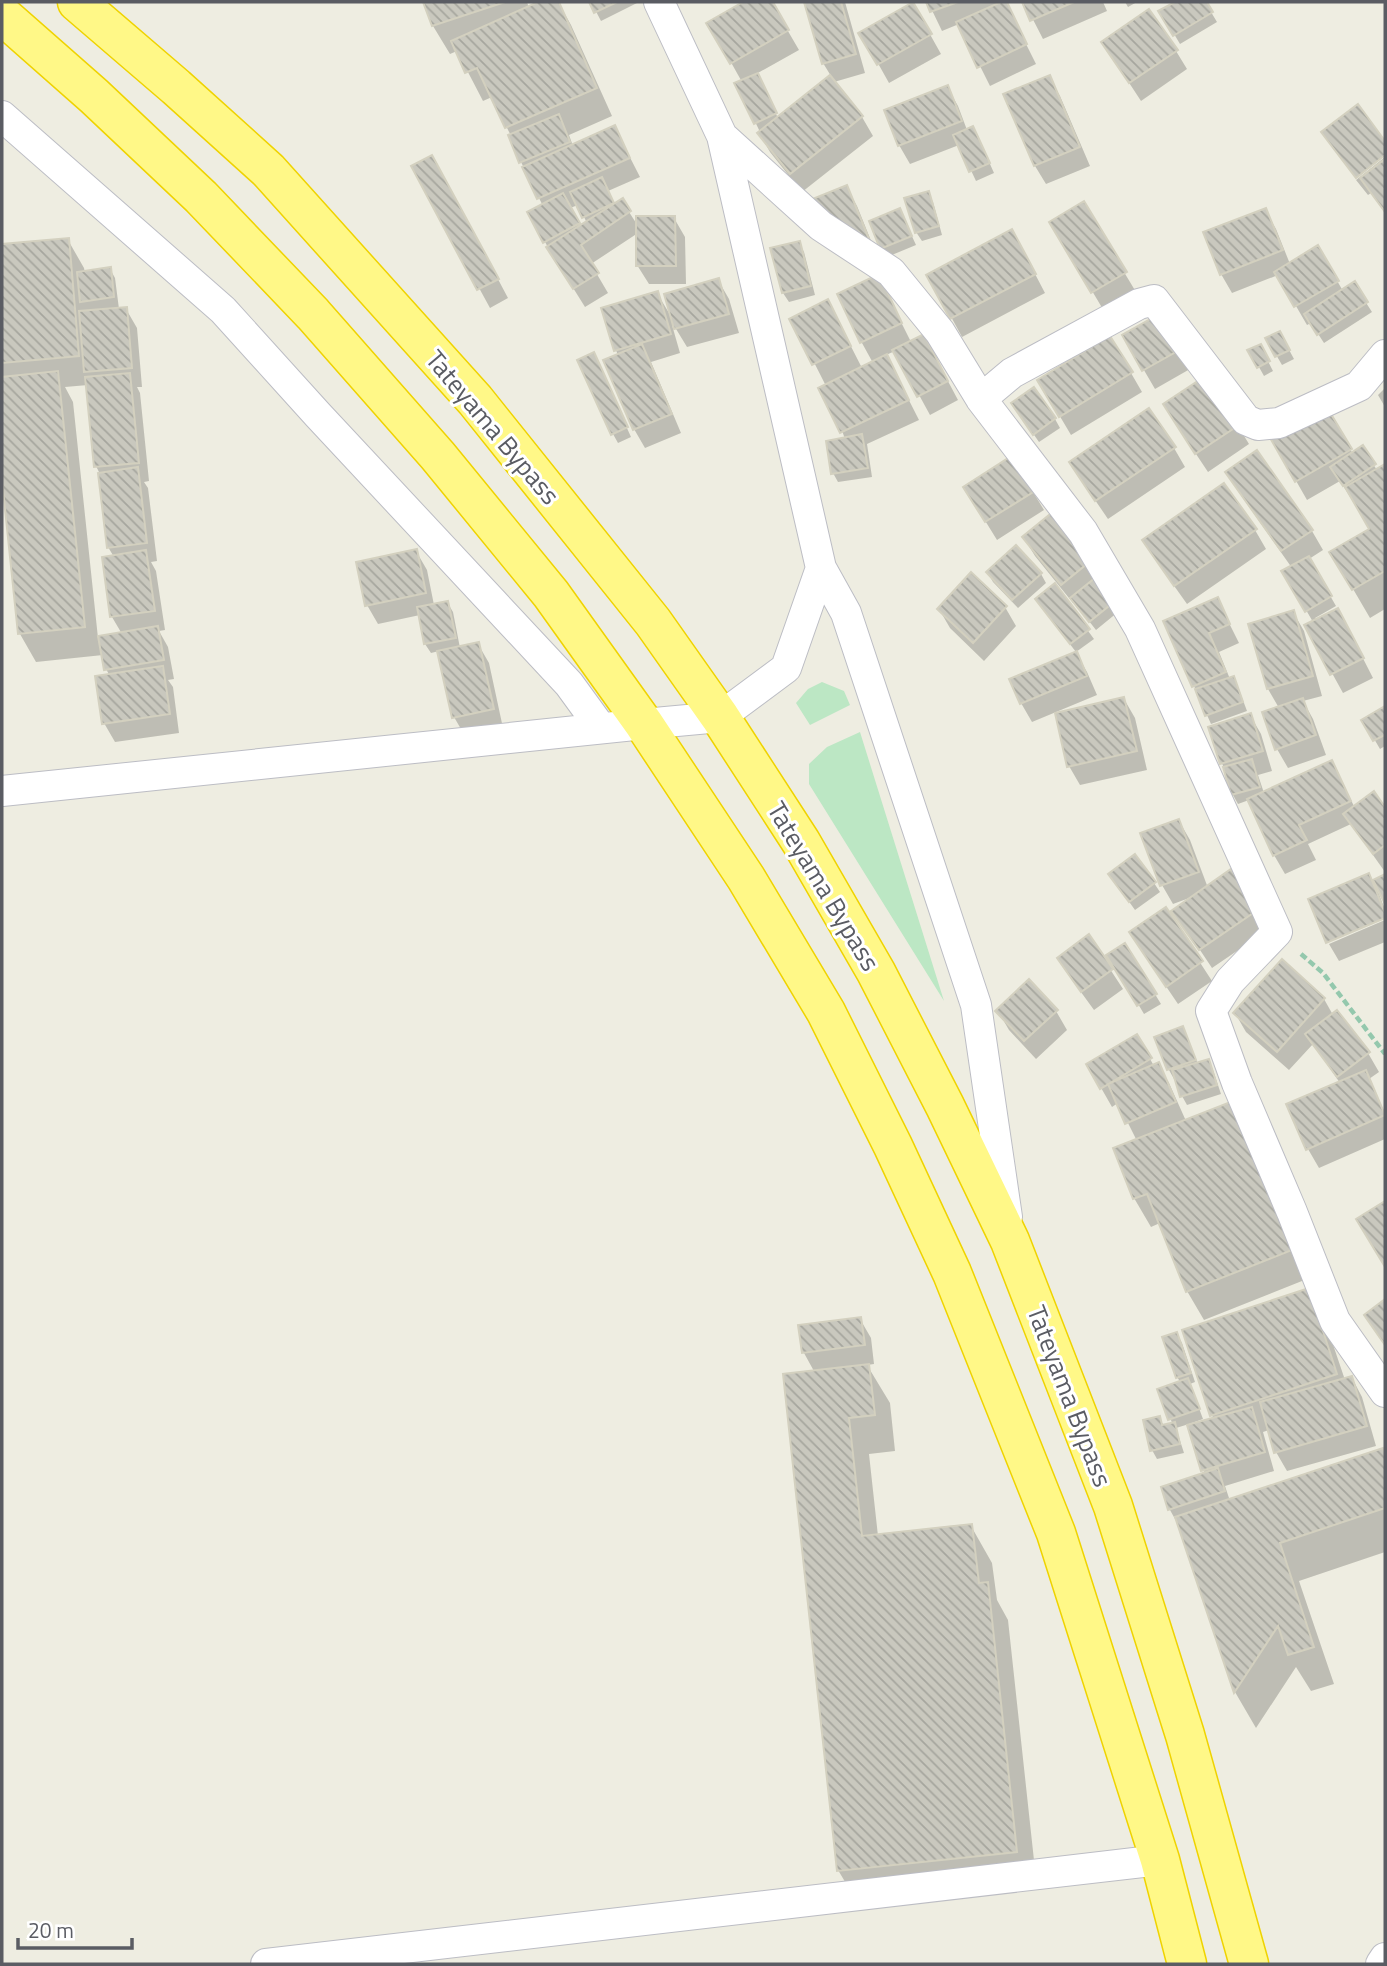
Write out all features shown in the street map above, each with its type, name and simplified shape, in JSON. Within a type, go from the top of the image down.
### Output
[{"type":"highway","name":"Tateyama Bypass","points":[[77,2],[176,86],[268,170],[475,400],[653,622],[801,842],[876,972],[945,1105],[1010,1241],[1113,1506],[1185,1735],[1249,1964]]},
{"type":"highway","points":[[2,15],[94,96],[191,188],[313,314],[438,456],[542,583],[644,723],[746,878],[826,1012],[952,1273],[1056,1533],[1160,1860],[1187,1964]]},
{"type":"street","points":[[659,2],[722,136],[821,568],[846,613],[976,1005],[1010,1241]]},
{"type":"street","points":[[2,116],[223,310],[569,684],[601,728]]},
{"type":"street","points":[[722,136],[821,226],[891,272],[940,332],[981,399],[1083,532],[1140,629],[1277,932],[1230,981],[1211,1011],[1237,1083],[1335,1321],[1385,1392]]},
{"type":"street","points":[[981,399],[1012,373],[1139,304],[1154,300],[1246,420],[1258,425],[1279,423],[1359,386],[1385,355]]},
{"type":"street","points":[[2,792],[719,717],[786,668],[821,568]]},
{"type":"street","points":[[266,1964],[1160,1860]]},
{"type":"street","points":[[1381,1964],[1385,1958]]},
{"type":"path","points":[[1277,932],[1323,973],[1385,1055]]},
{"type":"green space","points":[[822,682],[844,691],[850,705],[810,725],[796,703],[808,689]]},
{"type":"green space","points":[[860,732],[944,1001],[809,784],[809,764],[827,747]]},
{"type":"building","points":[[423,2],[505,2],[432,26]]},
{"type":"building","points":[[538,2],[559,2],[597,88],[505,128],[477,68],[465,73],[451,41]]},
{"type":"building","points":[[589,2],[617,2],[594,13]]},
{"type":"building","points":[[743,2],[773,2],[789,30],[730,64],[706,23]]},
{"type":"building","points":[[804,2],[841,2],[856,54],[822,64]]},
{"type":"building","points":[[913,2],[932,34],[877,65],[858,33]]},
{"type":"building","points":[[926,2],[958,2],[930,12]]},
{"type":"building","points":[[1001,2],[1007,2],[1027,44],[977,68],[956,22]]},
{"type":"building","points":[[1022,2],[1074,2],[1030,21]]},
{"type":"building","points":[[1175,2],[1207,2],[1213,12],[1173,36],[1158,11]]},
{"type":"building","points":[[1149,9],[1178,50],[1129,83],[1101,42]]},
{"type":"building","points":[[758,73],[777,113],[754,124],[734,83]]},
{"type":"building","points":[[830,75],[863,116],[790,174],[757,133]]},
{"type":"building","points":[[1050,75],[1080,147],[1034,166],[1003,94]]},
{"type":"building","points":[[948,85],[962,121],[898,146],[884,110]]},
{"type":"building","points":[[1358,104],[1385,141],[1385,155],[1356,178],[1321,132]]},
{"type":"building","points":[[559,114],[570,142],[519,163],[508,135]]},
{"type":"building","points":[[615,125],[630,158],[537,199],[522,167]]},
{"type":"building","points":[[973,126],[990,163],[969,172],[953,135]]},
{"type":"building","points":[[432,155],[499,279],[477,290],[411,166]]},
{"type":"building","points":[[1385,159],[1385,212],[1360,178]]},
{"type":"building","points":[[602,177],[614,203],[582,218],[570,192]]},
{"type":"building","points":[[847,185],[869,239],[858,243],[805,202]]},
{"type":"building","points":[[929,191],[939,226],[915,233],[904,198]]},
{"type":"building","points":[[563,193],[580,223],[543,243],[527,212]]},
{"type":"building","points":[[623,198],[631,211],[581,245],[599,273],[573,289],[546,247]]},
{"type":"building","points":[[1084,201],[1127,272],[1091,293],[1049,222]]},
{"type":"building","points":[[900,208],[912,236],[880,249],[869,221]]},
{"type":"building","points":[[1266,208],[1283,250],[1220,275],[1203,232]]},
{"type":"building","points":[[636,216],[675,216],[676,266],[636,266]]},
{"type":"building","points":[[1012,229],[1036,274],[950,319],[926,275]]},
{"type":"building","points":[[69,238],[79,356],[2,363],[2,244]]},
{"type":"building","points":[[800,241],[811,286],[782,293],[770,248]]},
{"type":"building","points":[[1318,245],[1339,281],[1294,307],[1274,272]]},
{"type":"building","points":[[111,267],[114,297],[80,302],[77,272]]},
{"type":"building","points":[[879,274],[902,323],[860,343],[837,294]]},
{"type":"building","points":[[719,278],[729,314],[674,329],[664,294]]},
{"type":"building","points":[[1355,281],[1368,302],[1317,335],[1304,314]]},
{"type":"building","points":[[658,291],[671,334],[614,351],[601,308]]},
{"type":"building","points":[[828,299],[851,346],[812,365],[789,319]]},
{"type":"building","points":[[127,307],[132,368],[84,372],[79,311]]},
{"type":"building","points":[[1161,313],[1181,349],[1142,371],[1122,335]]},
{"type":"building","points":[[1280,331],[1290,350],[1275,357],[1265,338]]},
{"type":"building","points":[[924,334],[948,381],[917,397],[892,350]]},
{"type":"building","points":[[1110,336],[1133,372],[1059,417],[1037,380]]},
{"type":"building","points":[[642,344],[672,414],[633,430],[603,360]]},
{"type":"building","points":[[1261,344],[1270,361],[1257,368],[1247,350]]},
{"type":"building","points":[[594,352],[628,427],[611,435],[577,360]]},
{"type":"building","points":[[887,354],[909,400],[840,433],[818,388]]},
{"type":"building","points":[[58,371],[85,627],[18,634],[2,480],[2,377]]},
{"type":"building","points":[[130,373],[139,463],[94,467],[85,377]]},
{"type":"building","points":[[1207,375],[1239,425],[1195,454],[1163,404]]},
{"type":"building","points":[[1034,387],[1056,418],[1033,435],[1011,403]]},
{"type":"building","points":[[1325,404],[1352,449],[1295,482],[1269,436]]},
{"type":"building","points":[[1149,408],[1176,447],[1095,501],[1069,462]]},
{"type":"building","points":[[862,434],[868,468],[831,474],[826,441]]},
{"type":"building","points":[[1363,445],[1376,464],[1343,486],[1330,467]]},
{"type":"building","points":[[1257,450],[1313,530],[1281,551],[1225,472]]},
{"type":"building","points":[[1013,455],[1035,491],[985,522],[963,487]]},
{"type":"building","points":[[1385,464],[1385,571],[1352,590],[1329,552],[1369,529],[1345,487]]},
{"type":"building","points":[[138,467],[147,543],[107,548],[98,473]]},
{"type":"building","points":[[1224,483],[1257,529],[1174,586],[1142,540]]},
{"type":"building","points":[[1054,511],[1093,559],[1061,585],[1022,537]]},
{"type":"building","points":[[1016,545],[1042,573],[1012,600],[986,572]]},
{"type":"building","points":[[417,549],[426,593],[365,606],[356,562]]},
{"type":"building","points":[[146,550],[155,611],[110,617],[102,557]]},
{"type":"building","points":[[1309,556],[1332,596],[1305,612],[1281,571]]},
{"type":"building","points":[[971,572],[1007,606],[973,643],[937,609]]},
{"type":"building","points":[[1095,578],[1114,602],[1089,622],[1070,598]]},
{"type":"building","points":[[1055,583],[1090,629],[1070,644],[1035,599]]},
{"type":"building","points":[[1218,597],[1230,624],[1209,633],[1226,672],[1192,687],[1163,621]]},
{"type":"building","points":[[448,601],[456,638],[424,644],[417,607]]},
{"type":"building","points":[[1338,608],[1364,658],[1330,675],[1304,625]]},
{"type":"building","points":[[1294,610],[1313,676],[1267,689],[1248,624]]},
{"type":"building","points":[[158,626],[164,660],[104,670],[98,636]]},
{"type":"building","points":[[479,642],[494,709],[452,718],[437,651]]},
{"type":"building","points":[[1077,651],[1087,676],[1020,704],[1009,679]]},
{"type":"building","points":[[163,666],[170,714],[102,724],[95,676]]},
{"type":"building","points":[[1234,676],[1243,702],[1205,716],[1195,689]]},
{"type":"building","points":[[1124,697],[1137,751],[1067,767],[1055,713]]},
{"type":"building","points":[[1303,698],[1316,735],[1275,750],[1262,712]]},
{"type":"building","points":[[1385,706],[1385,735],[1373,741],[1361,720]]},
{"type":"building","points":[[1251,713],[1263,751],[1220,764],[1208,727]]},
{"type":"building","points":[[1252,759],[1260,787],[1231,795],[1223,767]]},
{"type":"building","points":[[1332,760],[1351,801],[1299,825],[1307,840],[1273,856],[1247,799]]},
{"type":"building","points":[[1374,791],[1385,807],[1385,845],[1373,854],[1343,814]]},
{"type":"building","points":[[1179,819],[1199,872],[1160,886],[1140,833]]},
{"type":"building","points":[[1135,854],[1156,882],[1129,902],[1108,874]]},
{"type":"building","points":[[1231,869],[1259,909],[1199,950],[1171,911]]},
{"type":"building","points":[[1369,873],[1385,918],[1326,943],[1308,899]]},
{"type":"building","points":[[1385,874],[1385,904],[1373,880]]},
{"type":"building","points":[[1166,907],[1203,961],[1166,987],[1129,932]]},
{"type":"building","points":[[1089,934],[1113,969],[1081,992],[1057,958]]},
{"type":"building","points":[[1125,943],[1157,994],[1137,1006],[1106,955]]},
{"type":"building","points":[[1282,959],[1325,998],[1277,1052],[1233,1013]]},
{"type":"building","points":[[1029,979],[1058,1010],[1024,1041],[995,1011]]},
{"type":"building","points":[[1337,1010],[1370,1052],[1337,1077],[1305,1034]]},
{"type":"building","points":[[1183,1026],[1196,1060],[1167,1070],[1154,1037]]},
{"type":"building","points":[[1137,1034],[1152,1058],[1100,1089],[1086,1064]]},
{"type":"building","points":[[1209,1059],[1217,1085],[1180,1097],[1172,1070]]},
{"type":"building","points":[[1159,1062],[1176,1102],[1125,1124],[1108,1084]]},
{"type":"building","points":[[1366,1070],[1385,1115],[1306,1150],[1286,1104]]},
{"type":"building","points":[[1233,1101],[1292,1250],[1186,1292],[1147,1194],[1133,1199],[1113,1148]]},
{"type":"building","points":[[1385,1201],[1385,1267],[1356,1219]]},
{"type":"building","points":[[1309,1288],[1337,1374],[1210,1416],[1182,1330]]},
{"type":"building","points":[[1385,1299],[1385,1345],[1364,1315]]},
{"type":"building","points":[[861,1317],[865,1345],[802,1353],[798,1325]]},
{"type":"building","points":[[1177,1332],[1191,1373],[1176,1378],[1162,1337]]},
{"type":"building","points":[[869,1364],[875,1415],[849,1418],[862,1536],[972,1524],[979,1583],[988,1582],[1017,1852],[837,1871],[783,1374]]},
{"type":"building","points":[[1352,1376],[1367,1426],[1274,1453],[1260,1402]]},
{"type":"building","points":[[1188,1378],[1200,1409],[1168,1420],[1157,1389]]},
{"type":"building","points":[[1252,1407],[1265,1452],[1201,1471],[1187,1425]]},
{"type":"building","points":[[1160,1416],[1162,1425],[1175,1422],[1180,1444],[1150,1451],[1143,1420]]},
{"type":"building","points":[[1383,1448],[1385,1508],[1280,1543],[1314,1647],[1288,1655],[1278,1626],[1234,1693],[1175,1517]]},
{"type":"building","points":[[1218,1468],[1225,1491],[1168,1510],[1161,1487]]}]
